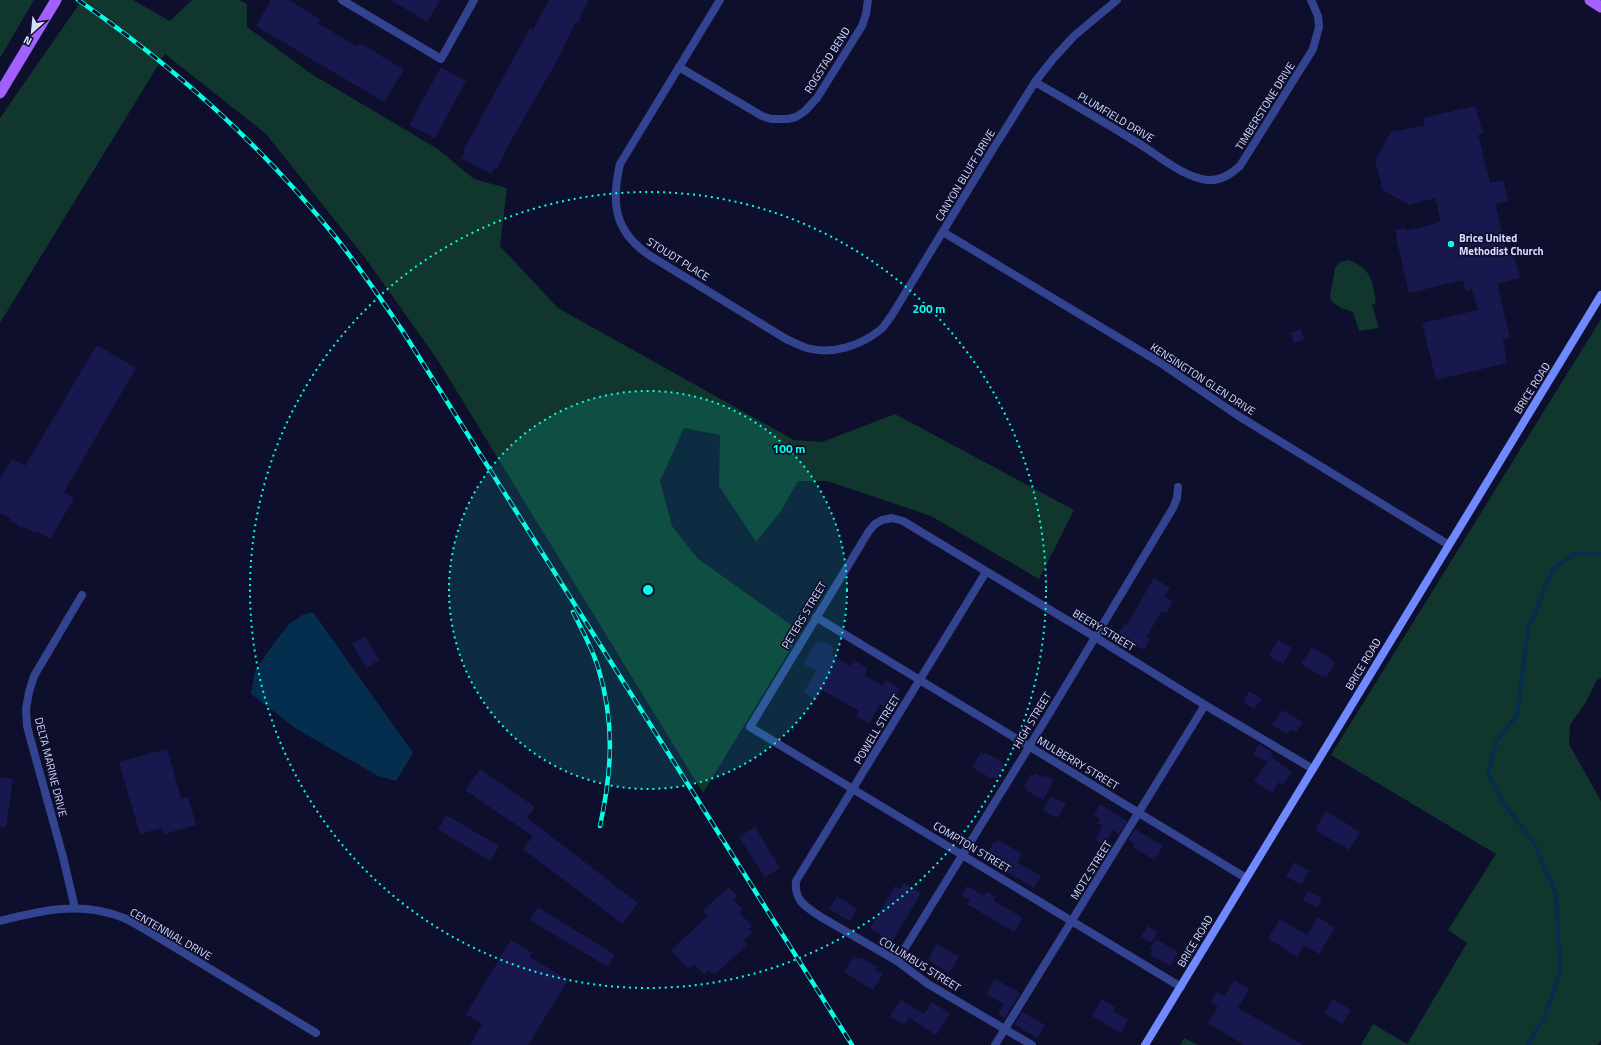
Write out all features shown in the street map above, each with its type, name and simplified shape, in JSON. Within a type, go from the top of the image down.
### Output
[{"type":"main road","points":[[0,93],[56,0]]},
{"type":"main road","points":[[1590,0],[1601,6]]},
{"type":"main road","name":"BRICE ROAD","points":[[1145,1045],[1601,295]]},
{"type":"street","points":[[342,0],[441,59],[474,0]]},
{"type":"street","name":"STOUDT PLACE","points":[[720,0],[620,164],[615,190],[617,214],[629,237],[639,248],[786,339],[807,348],[829,350]]},
{"type":"street","name":"ROGSTAD BEND","points":[[679,68],[762,116],[770,119],[788,119],[805,111],[817,98],[862,26],[868,0]]},
{"type":"street","name":"CANYON BLUFF DRIVE","points":[[829,350],[848,347],[865,340],[881,329],[892,315],[1035,82],[1074,36],[1117,0]]},
{"type":"street","name":"TIMBERSTONE DRIVE","points":[[1185,172],[1208,180],[1220,179],[1231,174],[1240,166],[1313,49],[1319,27],[1318,16],[1311,0]]},
{"type":"street","name":"PLUMFIELD DRIVE","points":[[1035,82],[1139,143],[1185,172]]},
{"type":"street","name":"KENSINGTON GLEN DRIVE","points":[[943,232],[1159,362],[1237,415],[1449,545]]},
{"type":"street","name":"HIGH STREET","points":[[897,961],[964,855],[1172,508],[1177,498],[1178,487]]},
{"type":"street","name":"BEERY STREET","points":[[882,520],[892,518],[902,521],[1312,769]]},
{"type":"street","name":"PETERS STREET","points":[[750,727],[869,531],[875,524],[882,520]]},
{"type":"street","name":"POWELL STREET","points":[[798,898],[796,881],[986,572]]},
{"type":"street","name":"DELTA MARINE DRIVE","points":[[75,908],[63,857],[31,741],[26,709],[34,676],[82,595]]},
{"type":"street","name":"MULBERRY STREET","points":[[816,617],[1246,878]]},
{"type":"street","name":"MOTZ STREET","points":[[995,1045],[1205,705]]},
{"type":"street","name":"COMPTON STREET","points":[[750,727],[854,788],[1181,987]]},
{"type":"street","name":"COLUMBUS STREET","points":[[798,898],[820,917],[897,961],[928,984],[1032,1045]]},
{"type":"street","name":"CENTENNIAL DRIVE","points":[[0,921],[59,908],[75,908],[102,912],[124,918],[316,1033]]},
{"type":"green space","points":[[0,0],[34,0],[0,58]]},
{"type":"green space","points":[[82,0],[133,0],[170,21],[192,0],[239,0],[247,4],[247,27],[313,75],[438,149],[474,179],[507,188],[500,246],[558,308],[794,440],[822,442],[895,414],[1074,510],[1039,579],[931,516],[827,481],[798,481],[781,511],[756,542],[719,486],[720,435],[684,428],[660,481],[672,526],[697,558],[801,632],[703,793],[437,359],[366,259],[266,134],[165,54],[0,323],[0,118]]},
{"type":"green space","points":[[1348,260],[1362,267],[1370,276],[1374,288],[1376,303],[1372,305],[1379,328],[1359,331],[1353,312],[1341,308],[1332,302],[1330,297],[1335,268],[1340,262]]},
{"type":"green space","points":[[1601,319],[1601,678],[1597,680],[1586,702],[1570,725],[1569,744],[1601,801],[1601,1040],[1598,1045],[1361,1045],[1373,1024],[1407,1044],[1467,943],[1448,930],[1496,854],[1331,755]]},
{"type":"green space","points":[[1184,1038],[1198,1045],[1180,1045]]},
{"type":"water","points":[[313,612],[413,753],[396,781],[378,776],[295,728],[251,694],[255,671],[266,654],[289,624],[302,615]]},
{"type":"building","points":[[271,0],[288,0],[320,19],[318,23],[331,31],[358,47],[360,43],[404,70],[384,102],[256,26]]},
{"type":"building","points":[[391,0],[440,0],[427,22]]},
{"type":"building","points":[[549,0],[589,0],[578,23],[576,21],[559,57],[508,146],[497,169],[494,168],[491,174],[461,158],[465,152],[463,151],[530,28],[533,30]]},
{"type":"building","points":[[441,67],[466,81],[435,138],[409,125]]},
{"type":"building","name":"Brice United Methodist Church","points":[[1475,106],[1483,133],[1478,135],[1490,183],[1503,180],[1508,201],[1495,204],[1507,252],[1513,251],[1520,278],[1497,284],[1510,338],[1503,340],[1507,363],[1436,380],[1422,323],[1478,310],[1472,289],[1466,291],[1463,280],[1409,293],[1395,230],[1406,228],[1406,231],[1441,222],[1435,198],[1409,205],[1383,190],[1375,160],[1391,132],[1425,125],[1423,118]]},
{"type":"building","points":[[1301,329],[1304,339],[1294,343],[1290,333]]},
{"type":"building","points":[[97,345],[136,368],[64,492],[74,498],[50,539],[37,531],[36,534],[23,526],[22,528],[10,521],[11,519],[0,513],[0,478],[12,459],[25,466]]},
{"type":"building","points":[[1154,578],[1170,588],[1165,596],[1173,602],[1166,613],[1162,611],[1146,637],[1150,639],[1144,650],[1118,635],[1124,624],[1126,626]]},
{"type":"building","points":[[365,636],[379,660],[367,668],[352,644]]},
{"type":"building","points":[[820,640],[834,648],[831,655],[850,666],[854,660],[867,668],[865,675],[882,686],[886,680],[900,689],[893,701],[890,700],[885,707],[880,704],[869,723],[856,716],[859,711],[822,690],[817,700],[804,692],[816,671],[804,664],[816,642],[819,643]]},
{"type":"building","points":[[1278,640],[1292,648],[1283,664],[1269,656]]},
{"type":"building","points":[[1312,647],[1332,659],[1331,660],[1335,663],[1326,678],[1301,664]]},
{"type":"building","points":[[1249,691],[1262,699],[1254,709],[1243,702]]},
{"type":"building","points":[[1282,710],[1303,722],[1296,732],[1290,729],[1287,734],[1272,725]]},
{"type":"building","points":[[1259,744],[1273,753],[1267,762],[1253,754]]},
{"type":"building","points":[[167,749],[181,798],[188,797],[196,825],[164,834],[162,828],[140,834],[119,762]]},
{"type":"building","points":[[981,752],[986,753],[1002,762],[1001,764],[1004,766],[996,779],[993,777],[992,779],[972,767]]},
{"type":"building","points":[[1271,757],[1292,772],[1283,785],[1279,782],[1272,793],[1254,781]]},
{"type":"building","points":[[480,769],[535,807],[527,818],[638,903],[623,924],[523,849],[533,836],[465,790]]},
{"type":"building","points":[[1035,773],[1044,778],[1045,775],[1054,780],[1043,800],[1026,790],[1028,788],[1024,786],[1031,774],[1034,776]]},
{"type":"building","points":[[0,777],[13,779],[6,827],[0,827]]},
{"type":"building","points":[[1051,796],[1066,804],[1057,818],[1043,810]]},
{"type":"building","points":[[1100,804],[1127,821],[1119,834],[1113,830],[1104,845],[1095,840],[1103,826],[1098,823],[1100,819],[1094,815]]},
{"type":"building","points":[[1326,811],[1360,832],[1349,850],[1315,830]]},
{"type":"building","points":[[446,815],[499,846],[490,861],[438,829]]},
{"type":"building","points":[[755,827],[780,868],[765,877],[739,837]]},
{"type":"building","points":[[1135,829],[1163,846],[1154,860],[1133,847],[1135,844],[1128,840]]},
{"type":"building","points":[[999,840],[1022,854],[1017,862],[1041,876],[1034,888],[984,858],[994,842],[997,843]]},
{"type":"building","points":[[1295,862],[1309,871],[1301,885],[1286,876]]},
{"type":"building","points":[[904,883],[921,893],[892,942],[870,928],[895,886],[900,889]]},
{"type":"building","points":[[967,886],[984,896],[987,891],[996,897],[994,901],[1023,918],[1014,932],[967,904],[970,900],[962,895]]},
{"type":"building","points":[[729,887],[737,896],[733,899],[742,909],[739,912],[752,926],[748,929],[752,933],[744,940],[747,945],[714,975],[709,970],[704,974],[694,964],[688,969],[671,950],[708,916],[703,910]]},
{"type":"building","points":[[1308,891],[1322,898],[1317,908],[1303,900]]},
{"type":"building","points":[[837,896],[857,909],[850,921],[829,909]]},
{"type":"building","points":[[538,907],[615,955],[608,967],[530,920]]},
{"type":"building","points":[[1318,917],[1335,928],[1319,954],[1304,945],[1297,957],[1268,938],[1280,919],[1307,935]]},
{"type":"building","points":[[1147,926],[1158,932],[1151,943],[1141,937]]},
{"type":"building","points":[[1156,939],[1178,952],[1170,966],[1150,954],[1153,950],[1150,949]]},
{"type":"building","points":[[511,940],[532,953],[530,957],[568,980],[528,1045],[470,1045],[482,1024],[466,1014]]},
{"type":"building","points":[[937,944],[959,957],[949,973],[928,960]]},
{"type":"building","points":[[854,956],[860,960],[861,957],[877,967],[875,970],[883,974],[873,990],[844,972]]},
{"type":"building","points":[[995,979],[1020,993],[1005,1018],[998,1014],[1004,1004],[986,994]]},
{"type":"building","points":[[1234,980],[1249,989],[1238,1008],[1303,1045],[1244,1045],[1208,1023],[1218,1007],[1211,1002],[1217,992],[1224,997]]},
{"type":"building","points":[[1102,999],[1115,1007],[1113,1011],[1128,1020],[1121,1033],[1092,1016]]},
{"type":"building","points":[[1333,999],[1351,1010],[1342,1024],[1324,1013]]},
{"type":"building","points":[[901,1000],[924,1014],[932,1002],[950,1014],[936,1035],[909,1017],[904,1025],[890,1016]]},
{"type":"building","points":[[1022,1012],[1045,1025],[1037,1038],[1015,1025]]},
{"type":"waterway","points":[[1528,1045],[1544,1018],[1560,972],[1556,893],[1534,843],[1504,804],[1488,774],[1496,742],[1517,715],[1528,629],[1553,569],[1574,554],[1601,554]]},
{"type":"railway","points":[[78,0],[149,53],[216,110],[279,172],[309,205],[354,261],[402,330],[852,1045]]},
{"type":"railway","points":[[573,612],[596,660],[607,707],[610,746],[609,766],[600,826]]},
{"type":"place","name":"Brice United Methodist Church","points":[[1451,244]]}]
